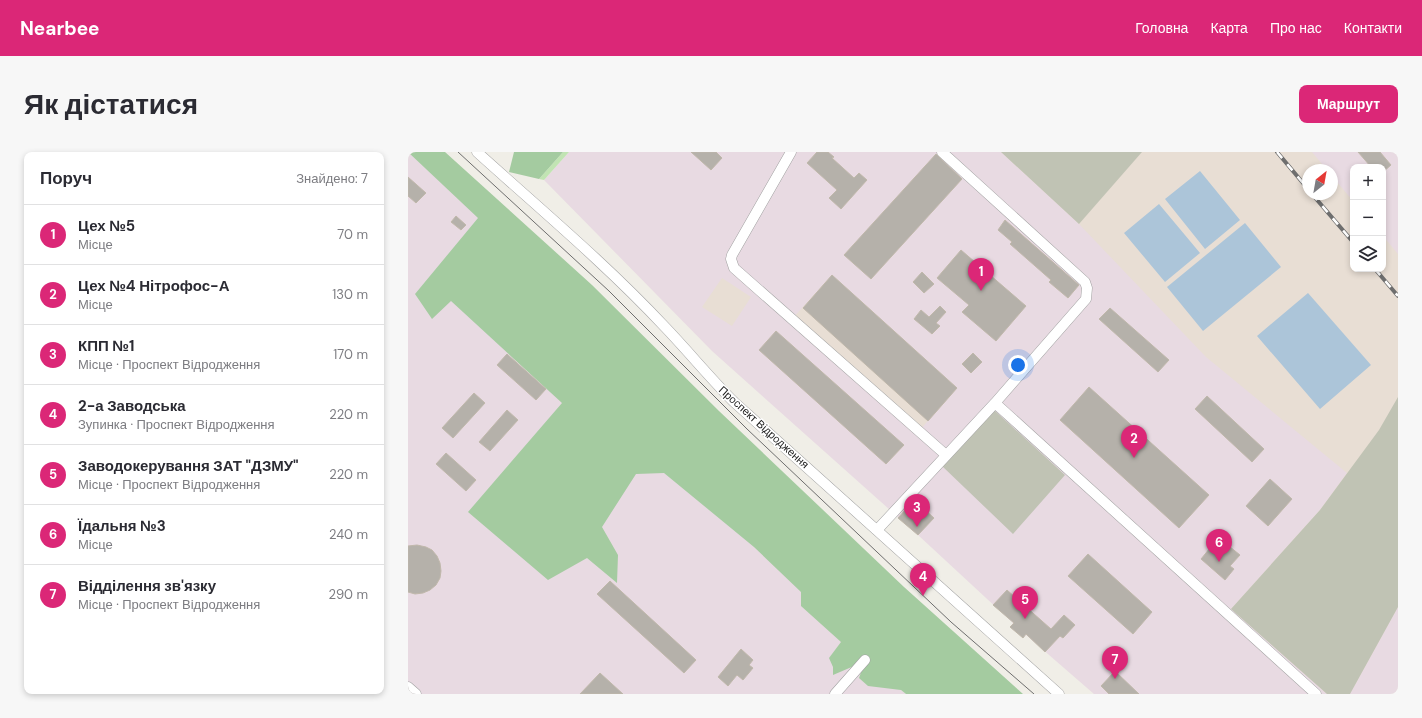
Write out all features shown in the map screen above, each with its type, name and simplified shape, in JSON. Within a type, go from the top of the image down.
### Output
[{"type":"street","name":"Проспект Відродження","points":[[477,152],[607,269],[664,326],[710,378],[734,402],[1059,694]]},
{"type":"street","points":[[790,152],[732,254],[731,264],[946,456]]},
{"type":"street","points":[[877,530],[995,403],[1086,299],[1087,288],[1085,282],[942,152]]},
{"type":"street","points":[[995,403],[1316,694]]},
{"type":"street","points":[[835,694],[865,660]]},
{"type":"street","points":[[408,687],[416,694]]},
{"type":"shaded area","points":[[408,152],[480,215],[906,694],[408,694]]},
{"type":"shaded area","points":[[569,152],[1398,152],[1398,694],[1094,694],[1026,635],[1023,638],[1010,627],[1013,623],[918,535],[712,351],[544,180]]},
{"type":"shaded area","points":[[1001,152],[1312,152],[1322,164],[1302,164],[1302,200],[1338,200],[1338,183],[1350,197],[1350,272],[1386,272],[1386,240],[1398,254],[1398,607],[1350,694],[1327,694],[1231,609],[1320,510],[1347,473],[1206,357],[1079,224]]},
{"type":"shaded area","points":[[1001,152],[1142,152],[1079,224]]},
{"type":"shaded area","points":[[832,275],[957,388],[919,431],[792,319]]},
{"type":"shaded area","points":[[722,278],[751,297],[732,326],[702,307]]},
{"type":"shaded area","points":[[1398,397],[1398,607],[1350,694],[1327,694],[1231,609],[1320,510],[1379,430]]},
{"type":"shaded area","points":[[993,409],[1065,475],[1013,534],[942,466]]},
{"type":"green space","points":[[408,152],[445,152],[592,285],[719,411],[904,587],[1023,694],[906,694],[901,690],[868,686],[859,678],[867,656],[854,666],[833,675],[833,667],[829,658],[841,642],[801,606],[801,592],[754,547],[664,473],[636,474],[602,527],[618,555],[617,583],[587,558],[548,580],[468,512],[562,403],[451,301],[432,319],[415,294],[478,218]]},
{"type":"green space","points":[[514,152],[563,152],[539,179],[509,172]]},
{"type":"green space","points":[[563,152],[569,152],[544,180],[539,179]]},
{"type":"water","points":[[1200,171],[1240,220],[1205,249],[1165,199]]},
{"type":"water","points":[[1159,204],[1200,253],[1165,282],[1124,233]]},
{"type":"water","points":[[1245,223],[1281,267],[1203,331],[1167,287]]},
{"type":"water","points":[[1308,293],[1371,365],[1320,409],[1257,336]]},
{"type":"building","points":[[691,152],[716,152],[722,158],[711,170]]},
{"type":"building","points":[[817,152],[828,152],[834,157],[832,158],[854,178],[859,173],[867,180],[841,209],[829,198],[837,190],[807,163]]},
{"type":"building","points":[[1358,152],[1380,152],[1391,165],[1386,169],[1386,164],[1368,164]]},
{"type":"building","points":[[936,154],[962,179],[871,279],[844,255]]},
{"type":"building","points":[[408,177],[426,193],[416,203],[408,196]]},
{"type":"building","points":[[456,216],[466,225],[461,230],[451,222]]},
{"type":"building","points":[[1005,220],[1079,285],[1068,298],[1049,282],[1051,280],[1010,244],[1012,242],[998,230]]},
{"type":"building","points":[[961,250],[1026,306],[996,341],[962,312],[969,305],[937,278]]},
{"type":"building","points":[[922,272],[934,284],[924,293],[913,282]]},
{"type":"building","points":[[832,275],[957,388],[928,421],[803,308]]},
{"type":"building","points":[[940,306],[946,312],[936,323],[940,326],[932,334],[914,319],[921,310],[929,317]]},
{"type":"building","points":[[1110,308],[1169,360],[1158,372],[1099,319]]},
{"type":"building","points":[[776,331],[904,445],[886,464],[759,350]]},
{"type":"building","points":[[973,353],[982,362],[971,373],[962,364]]},
{"type":"building","points":[[507,354],[546,389],[536,400],[497,365]]},
{"type":"building","points":[[1089,387],[1209,495],[1179,528],[1060,420]]},
{"type":"building","points":[[474,393],[485,403],[453,438],[442,428]]},
{"type":"building","points":[[1207,396],[1264,449],[1252,462],[1195,409]]},
{"type":"building","points":[[507,410],[518,420],[490,451],[479,442]]},
{"type":"building","points":[[446,453],[476,480],[466,491],[436,464]]},
{"type":"building","points":[[1270,479],[1292,499],[1268,526],[1246,506]]},
{"type":"building","points":[[914,500],[934,518],[918,535],[898,518]]},
{"type":"building","points":[[1224,542],[1240,555],[1230,566],[1234,569],[1225,580],[1201,559],[1210,548],[1215,553]]},
{"type":"building","points":[[417,545],[432,550],[440,563],[441,571],[440,578],[436,585],[423,593],[415,594],[408,592],[408,546]]},
{"type":"building","points":[[1088,554],[1152,612],[1133,634],[1068,576]]},
{"type":"building","points":[[610,581],[696,660],[684,673],[597,594]]},
{"type":"building","points":[[1007,590],[1051,629],[1064,615],[1075,625],[1063,638],[1060,636],[1045,652],[1026,634],[1023,638],[1010,627],[1014,623],[993,605]]},
{"type":"building","points":[[741,649],[753,660],[749,665],[753,668],[743,680],[737,675],[728,686],[718,677]]},
{"type":"building","points":[[1115,671],[1139,694],[1109,694],[1101,686]]},
{"type":"building","points":[[600,673],[623,694],[580,694]]},
{"type":"tram line","points":[[458,152],[609,291],[747,429],[951,622],[1034,694]]},
{"type":"railway","points":[[1277,152],[1302,182]]},
{"type":"railway","points":[[1317,200],[1350,238]]},
{"type":"railway","points":[[1378,272],[1398,296]]},
{"type":"place","name":"Цех №5","points":[[981,291]]},
{"type":"place","name":"Цех №4 Нітрофос-А","points":[[1134,458]]},
{"type":"place","name":"КПП №1","points":[[917,527]]},
{"type":"place","name":"Їдальня №3","points":[[1219,562]]},
{"type":"place","name":"2-а Заводська","points":[[923,596]]},
{"type":"place","name":"Заводокерування ЗАТ \"ДЗМУ\"","points":[[1025,619]]},
{"type":"place","name":"Відділення зв'язку","points":[[1115,679]]}]
